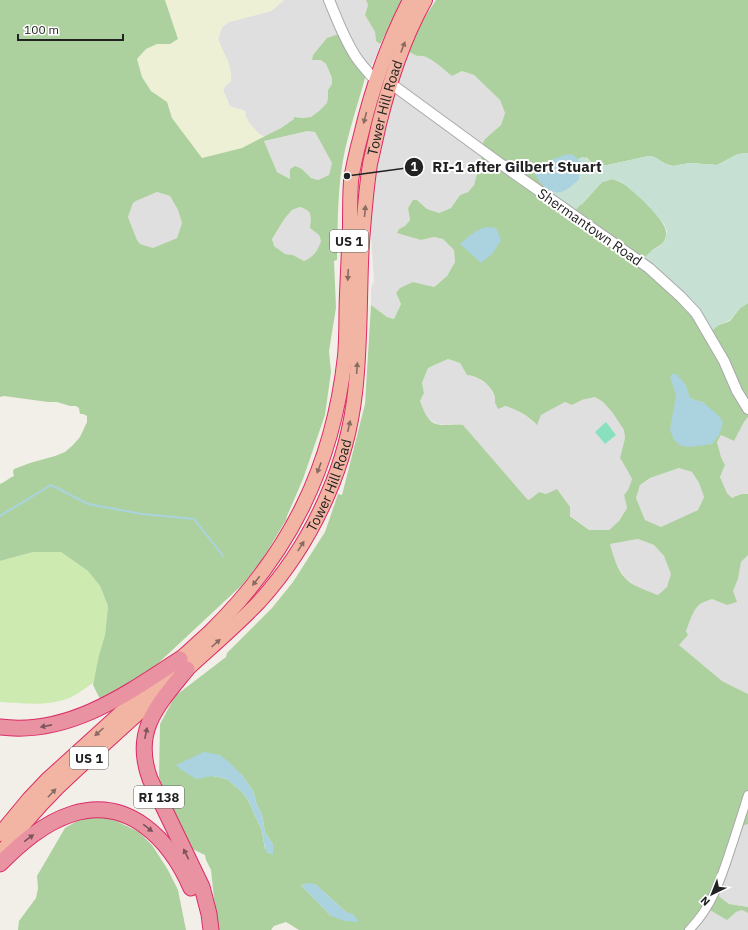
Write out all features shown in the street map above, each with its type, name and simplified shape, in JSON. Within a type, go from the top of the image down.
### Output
[{"type":"highway","name":"Tower Hill Road","points":[[383,82],[390,42],[410,0]]},
{"type":"highway","name":"Tower Hill Road","points":[[0,855],[22,826],[57,788],[184,664],[245,596],[276,553],[302,509],[322,461],[330,437],[336,411],[345,355],[351,182],[367,108],[383,82],[425,0]]},
{"type":"highway","name":"Tower Hill Road","points":[[0,834],[47,780],[184,664]]},
{"type":"highway","points":[[0,727],[16,729],[37,728],[77,718],[184,664]]},
{"type":"highway","name":"RI 138","points":[[184,664],[151,718],[145,736],[144,753],[150,779],[202,887],[209,914],[211,930]]},
{"type":"highway","points":[[0,864],[28,838],[47,826],[66,817],[80,812],[97,810],[124,815],[141,823],[157,836],[165,844],[180,865],[187,877],[198,905],[202,930]]},
{"type":"street","name":"Shermantown Road","points":[[329,0],[349,45],[357,58],[383,82],[649,268],[681,296],[696,313],[724,361],[737,391],[748,409]]},
{"type":"street","points":[[689,930],[701,918],[716,891],[748,795]]},
{"type":"shaded area","points":[[284,0],[366,0],[368,5],[365,15],[375,32],[376,41],[380,44],[378,52],[370,68],[350,49],[313,60],[321,60],[326,64],[332,78],[332,84],[328,90],[327,103],[311,117],[294,117],[294,119],[281,128],[265,137],[259,134],[250,124],[246,117],[245,111],[230,106],[223,90],[231,81],[229,64],[218,40],[222,27],[229,22],[271,11]]},
{"type":"shaded area","points":[[404,49],[432,59],[452,76],[462,71],[474,75],[500,100],[505,113],[501,125],[485,139],[484,154],[474,185],[468,192],[460,195],[451,208],[439,213],[427,209],[417,200],[408,208],[410,220],[405,226],[399,229],[421,240],[434,237],[443,239],[454,250],[455,262],[447,276],[433,287],[413,282],[396,293],[401,304],[394,319],[387,317],[371,305],[371,288],[374,281],[371,235],[365,234],[366,193]]},
{"type":"shaded area","points":[[309,131],[315,132],[332,163],[329,175],[318,180],[311,178],[302,169],[290,169],[290,179],[277,172],[264,141]]},
{"type":"shaded area","points":[[157,192],[170,196],[178,210],[182,223],[177,238],[153,248],[140,244],[128,217],[133,203]]},
{"type":"shaded area","points":[[300,207],[307,209],[311,216],[310,228],[319,235],[321,241],[319,248],[310,258],[304,261],[293,255],[285,254],[274,246],[272,239],[285,218],[292,210]]},
{"type":"shaded area","points":[[448,359],[460,363],[467,375],[479,379],[490,387],[495,399],[505,406],[517,410],[536,425],[541,415],[565,402],[572,405],[582,400],[595,397],[603,402],[624,430],[625,438],[620,458],[632,479],[628,490],[624,495],[627,508],[619,521],[609,530],[589,530],[546,494],[539,492],[527,500],[463,425],[437,424],[427,418],[420,401],[424,393],[422,383],[428,368]]},
{"type":"shaded area","points":[[748,417],[748,494],[737,495],[732,498],[727,493],[720,477],[725,465],[717,442],[721,435],[734,441]]},
{"type":"shaded area","points":[[679,468],[692,472],[699,483],[704,497],[698,510],[661,528],[645,520],[636,498],[640,485],[650,478]]},
{"type":"shaded area","points":[[638,539],[654,545],[664,556],[672,574],[667,587],[658,595],[641,589],[625,578],[614,560],[610,544]]},
{"type":"shaded area","points":[[748,555],[748,694],[722,681],[679,645],[688,635],[686,631],[696,607],[712,599],[727,605],[738,579],[741,562]]},
{"type":"shaded area","points":[[748,824],[748,907],[729,904],[716,894],[738,827]]},
{"type":"shaded area","points":[[708,909],[727,919],[736,912],[742,910],[748,913],[748,930],[688,930]]},
{"type":"green space","points":[[0,0],[165,0],[178,39],[170,44],[157,44],[146,49],[137,59],[142,77],[151,91],[167,102],[172,118],[202,158],[242,148],[281,128],[294,119],[294,117],[311,117],[319,111],[327,103],[328,90],[332,84],[332,78],[326,64],[321,60],[312,60],[313,55],[327,38],[342,33],[367,71],[347,140],[342,164],[338,205],[337,260],[334,261],[336,308],[329,351],[331,372],[325,415],[303,479],[286,520],[262,560],[242,585],[153,668],[102,700],[93,685],[105,635],[108,606],[100,586],[88,571],[61,552],[33,552],[0,561],[0,484],[14,476],[14,469],[65,452],[80,437],[87,422],[87,416],[80,414],[79,408],[76,406],[70,406],[57,402],[4,396],[0,397]],"holes":[[[308,131],[315,132],[332,163],[329,175],[318,180],[311,178],[302,169],[295,166],[290,169],[290,179],[277,172],[264,141]],[[157,192],[170,196],[178,210],[182,223],[177,238],[153,248],[140,244],[128,217],[133,203]],[[300,207],[309,212],[311,217],[310,228],[319,235],[321,241],[315,253],[304,261],[293,255],[285,254],[274,246],[272,239],[285,218],[292,210]]]},
{"type":"green space","points":[[165,0],[284,0],[271,11],[229,22],[222,27],[218,39],[229,64],[231,75],[231,81],[223,90],[229,106],[245,111],[246,117],[250,124],[259,134],[265,137],[242,148],[202,158],[172,118],[167,102],[151,91],[142,77],[137,59],[146,49],[157,44],[170,44],[178,39]]},
{"type":"green space","points":[[366,0],[403,0],[399,5],[380,44],[376,41],[375,32],[365,15],[368,5]]},
{"type":"green space","points":[[436,0],[748,0],[748,153],[738,154],[717,165],[690,163],[673,166],[649,156],[598,167],[586,157],[581,205],[602,182],[612,179],[624,184],[649,206],[665,227],[666,235],[664,241],[652,250],[719,325],[730,321],[740,308],[748,303],[748,417],[734,441],[721,435],[717,442],[725,465],[720,477],[727,493],[732,498],[740,494],[748,494],[748,555],[741,562],[738,579],[733,591],[737,602],[727,605],[712,599],[700,604],[695,609],[686,631],[688,635],[679,645],[722,681],[748,694],[748,824],[738,827],[716,894],[729,904],[748,907],[748,913],[742,910],[736,912],[727,920],[708,909],[688,930],[299,930],[286,922],[274,926],[271,930],[213,930],[215,908],[211,870],[205,855],[188,847],[175,820],[159,777],[160,724],[175,696],[226,657],[227,653],[272,608],[293,582],[325,532],[338,494],[342,495],[365,404],[371,305],[387,317],[394,319],[401,304],[396,293],[400,288],[413,282],[434,287],[447,276],[455,262],[454,250],[443,239],[434,237],[421,240],[397,233],[399,229],[405,226],[410,220],[408,208],[413,200],[417,200],[427,209],[439,213],[451,208],[460,195],[468,192],[474,185],[477,174],[475,168],[484,154],[480,149],[485,139],[501,125],[505,113],[500,100],[474,75],[462,71],[452,76],[431,59],[417,56],[404,49]],"holes":[[[448,359],[460,363],[467,375],[477,378],[487,384],[493,393],[498,409],[505,406],[519,411],[537,425],[541,415],[565,402],[572,405],[582,400],[595,397],[603,402],[624,430],[625,438],[620,458],[632,479],[628,490],[624,495],[627,508],[619,521],[609,530],[589,530],[570,516],[570,507],[557,489],[546,494],[539,492],[529,500],[527,499],[463,425],[440,425],[435,424],[428,419],[420,401],[424,393],[422,383],[428,368]],[[685,384],[689,398],[704,403],[676,400],[676,395]],[[679,468],[692,472],[699,483],[704,497],[698,510],[661,527],[645,520],[636,498],[640,485],[650,478]],[[638,539],[654,545],[664,556],[671,574],[667,587],[658,595],[640,588],[628,581],[618,566],[610,544]],[[241,774],[253,791],[262,815],[265,832],[273,845],[265,849],[262,831],[248,800],[242,792],[227,779],[213,776]],[[315,884],[346,912],[331,916],[301,885]]]},
{"type":"green space","points":[[748,153],[748,303],[740,308],[730,320],[719,325],[709,333],[640,262],[652,250],[660,246],[665,240],[667,231],[664,224],[647,204],[623,183],[612,179],[602,182],[572,214],[544,189],[545,187],[551,191],[579,179],[579,170],[581,165],[578,159],[582,157],[598,167],[649,156],[673,166],[690,163],[717,165],[738,154]]},
{"type":"green space","points":[[606,422],[616,435],[605,444],[595,432]]},
{"type":"green space","points":[[33,552],[61,552],[88,571],[100,586],[108,606],[105,635],[93,683],[78,693],[69,698],[52,703],[35,704],[0,702],[0,561]]},
{"type":"green space","points":[[104,815],[139,832],[152,845],[168,870],[178,890],[186,930],[18,930],[19,921],[36,898],[38,888],[37,876],[65,828],[77,821],[77,819]]},
{"type":"water","points":[[571,154],[579,160],[581,165],[579,179],[571,187],[561,192],[548,189],[541,183],[534,171],[539,165],[564,155]]},
{"type":"water","points":[[486,227],[496,228],[501,240],[493,253],[481,263],[460,244],[475,232]]},
{"type":"water","points":[[672,374],[676,374],[685,384],[690,398],[704,403],[720,417],[723,423],[719,435],[712,444],[689,447],[681,446],[674,440],[670,430],[676,395],[670,377]]},
{"type":"water","points":[[204,752],[220,755],[241,774],[253,791],[262,815],[265,832],[273,845],[273,854],[267,853],[262,831],[248,800],[242,792],[227,779],[213,776],[196,779],[176,765]]},
{"type":"water","points":[[309,883],[315,884],[346,912],[353,914],[359,922],[345,921],[331,916],[301,885]]},
{"type":"waterway","points":[[0,516],[51,485],[88,504],[142,514],[194,519],[223,556]]},
{"type":"place","name":"RI-1 after Gilbert Stuart","points":[[347,176]]}]
